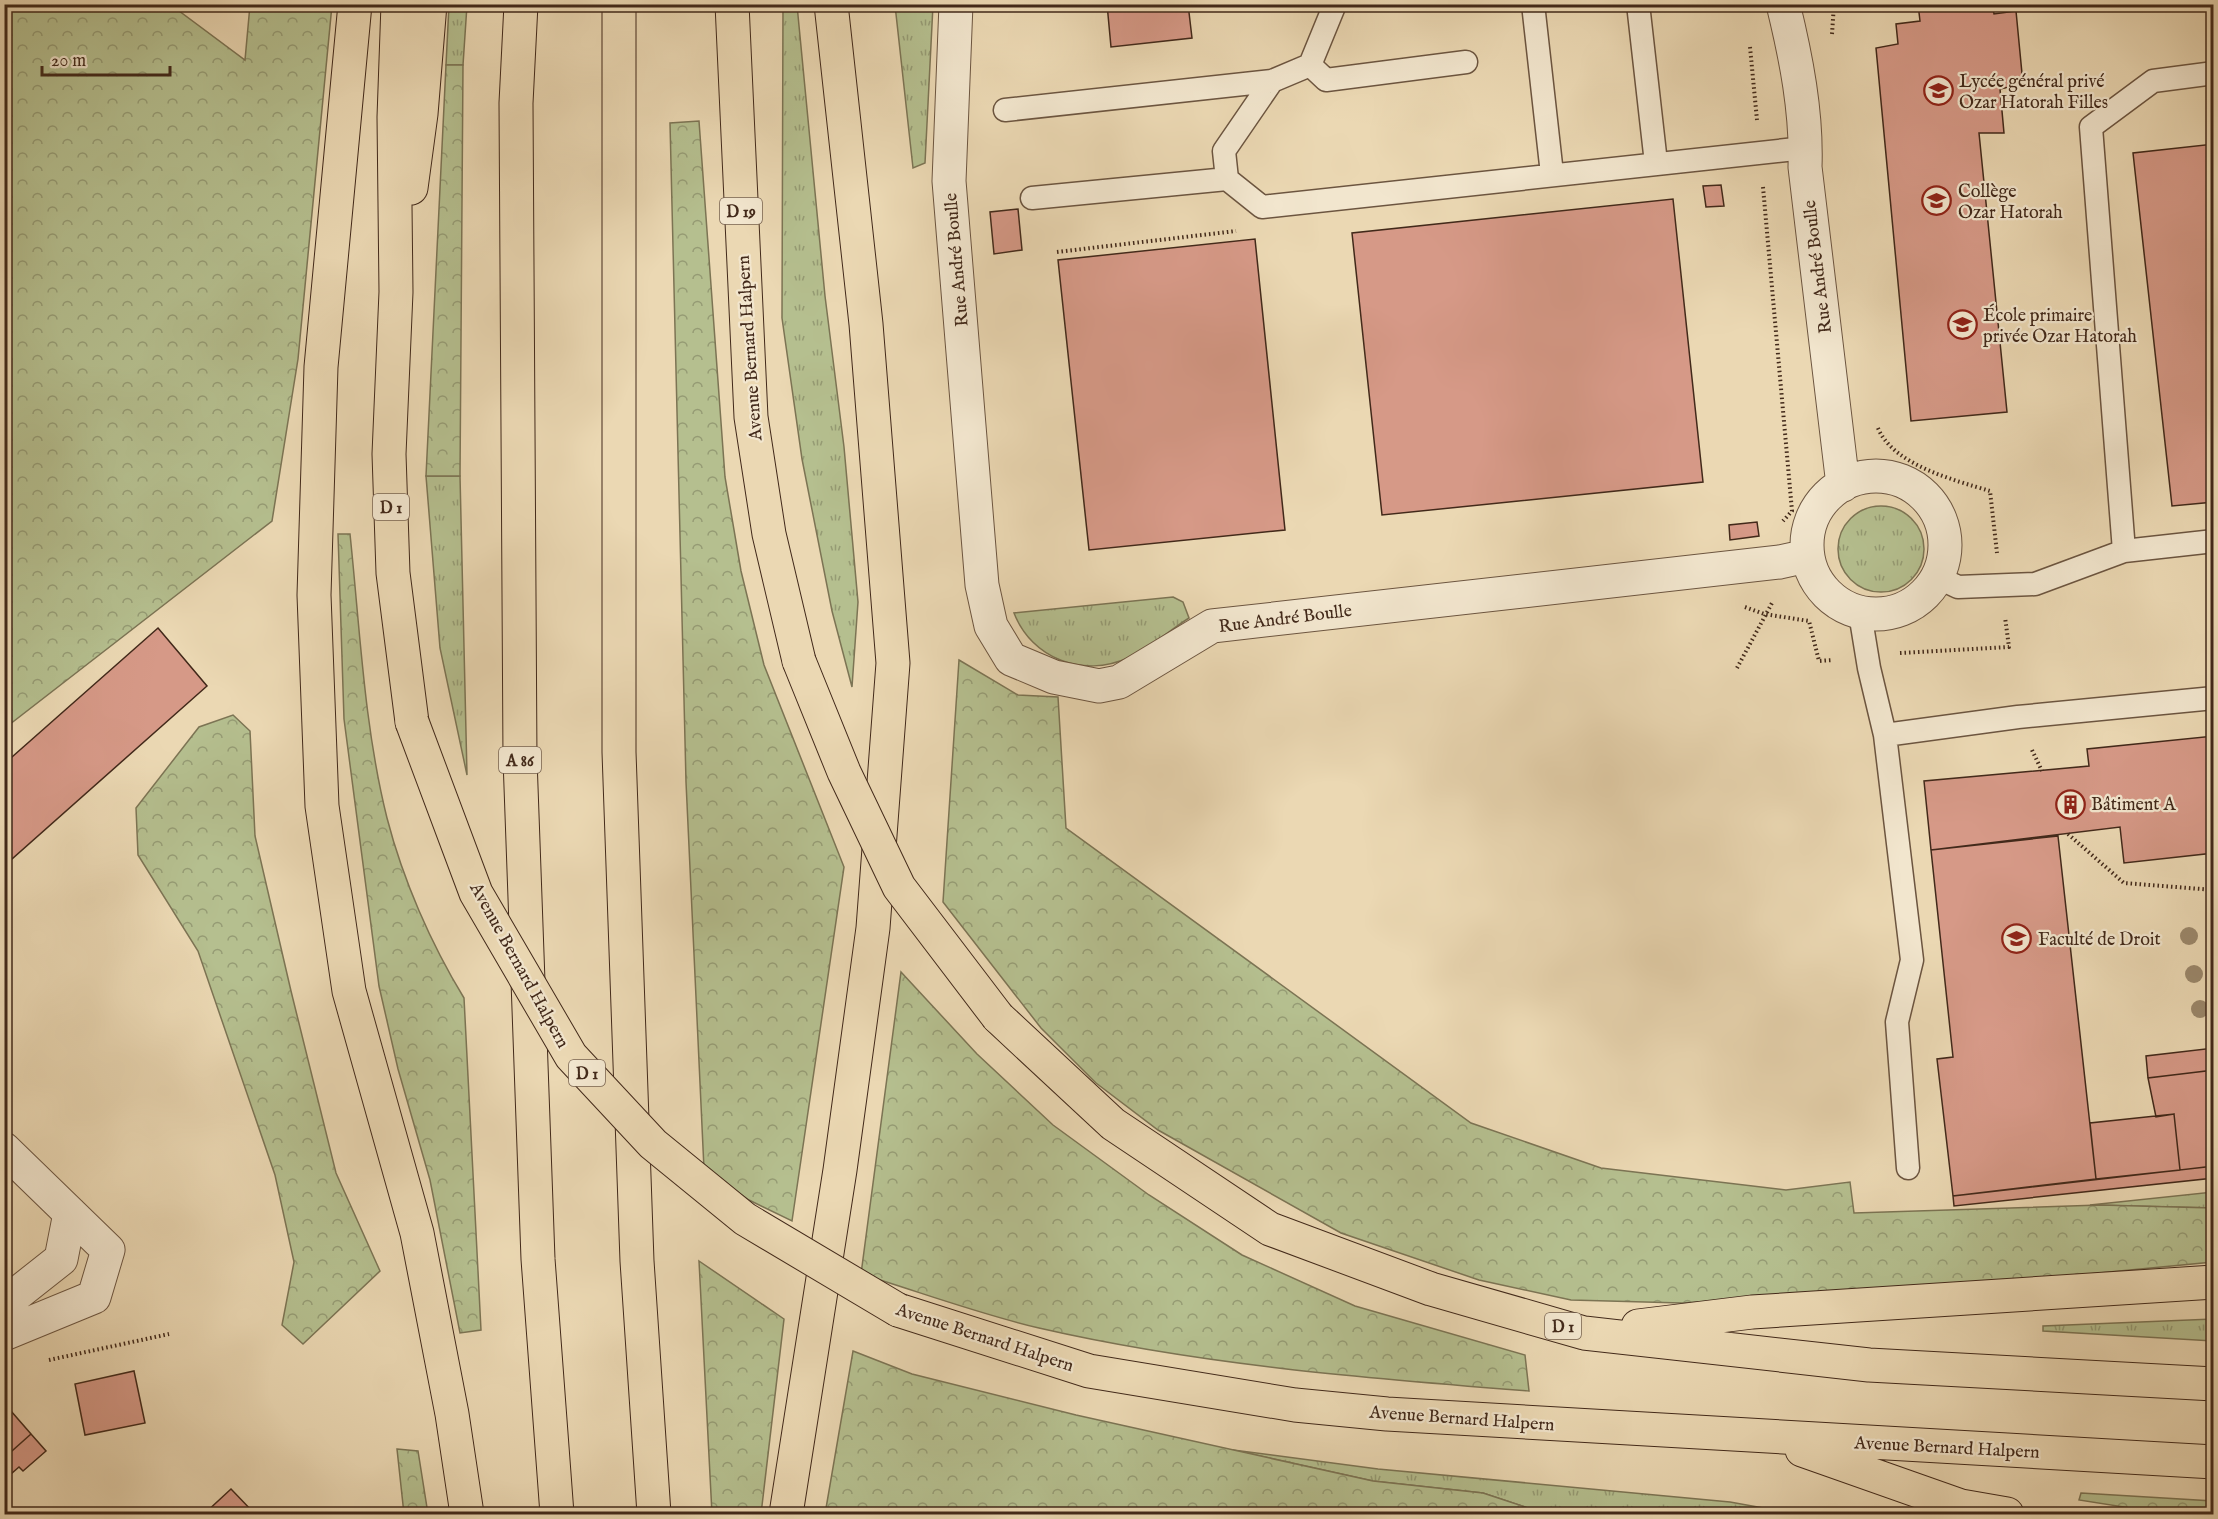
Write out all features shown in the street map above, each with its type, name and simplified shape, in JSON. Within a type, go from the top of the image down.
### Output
[{"type":"highway","points":[[356,4],[321,367],[314,595],[322,806],[349,991],[417,1233],[452,1414],[467,1515]]},
{"type":"highway","points":[[396,292],[394,117],[398,4]]},
{"type":"highway","points":[[396,292],[421,114],[430,4]]},
{"type":"highway","name":"A 86","points":[[521,4],[516,103],[520,759],[538,1259],[557,1515]]},
{"type":"highway","points":[[619,4],[619,752],[637,1261],[654,1515]]},
{"type":"highway","name":"Avenue Bernard Halpern","points":[[732,4],[751,417],[768,534],[800,662],[844,772],[899,887],[998,1017],[1113,1124],[1270,1229],[1431,1289],[1584,1333],[1869,1365],[2214,1384]]},
{"type":"highway","points":[[786,1515],[840,1170],[873,928],[893,663],[867,324],[831,4]]},
{"type":"highway","name":"Avenue Bernard Halpern","points":[[396,292],[389,453],[392,549],[412,722],[476,893],[572,1056],[653,1144],[745,1219],[898,1310],[1089,1371],[1295,1405],[1387,1414],[2214,1462]]},
{"type":"highway","points":[[1584,1333],[1752,1312],[2214,1282]]},
{"type":"highway","points":[[1766,1437],[1961,1506],[2007,1515]]},
{"type":"street","name":"Rue André Boulle","points":[[957,4],[949,181],[982,585],[991,626],[1011,659],[1054,677],[1099,686],[1119,682],[1212,626],[1793,559]]},
{"type":"street","name":"Rue André Boulle","points":[[1783,4],[1794,48],[1805,148],[1805,168],[1843,484]]},
{"type":"street","name":"Rue André Boulle","points":[[1794,48],[1807,4]]},
{"type":"street","points":[[1886,476],[1907,483],[1925,496],[1938,514],[1945,535],[1945,557],[1937,578],[1924,596],[1905,609],[1883,615],[1860,613],[1841,606],[1825,593],[1813,575],[1793,559],[1807,534],[1813,514],[1826,497],[1843,484],[1864,477],[1886,476]]},
{"type":"street","points":[[4,1149],[108,1250],[94,1297],[4,1334]]},
{"type":"street","points":[[4,1304],[61,1259],[70,1213]]},
{"type":"lane","points":[[1005,110],[1272,81],[1310,65],[1335,4]]},
{"type":"lane","points":[[1533,4],[1552,174]]},
{"type":"lane","points":[[1638,4],[1656,163]]},
{"type":"lane","points":[[1310,65],[1326,80],[1466,62]]},
{"type":"lane","points":[[2124,551],[2091,127],[2153,81],[2214,73]]},
{"type":"lane","points":[[1227,179],[1224,151],[1272,81]]},
{"type":"lane","points":[[1032,198],[1227,179],[1262,207],[1805,148]]},
{"type":"lane","points":[[1937,578],[1958,587],[2035,584],[2124,551],[2214,541]]},
{"type":"lane","points":[[1860,613],[1885,735],[1912,960],[1897,1022],[1908,1168]]},
{"type":"lane","points":[[1885,735],[2018,717],[2214,698]]},
{"type":"path","points":[[1737,668],[1764,614],[1785,585],[1793,559],[1772,534],[1792,511],[1762,187]]},
{"type":"path","points":[[1764,614],[1809,621],[1819,662],[1868,655],[2009,647],[1990,491],[1934,474],[1884,442],[1877,426]]},
{"type":"path","points":[[2068,834],[2124,883],[2214,890]]},
{"type":"path","points":[[46,1360],[169,1334]]},
{"type":"green space","points":[[5,4],[171,5],[245,60],[250,5],[332,5],[298,359],[272,521],[5,728]]},
{"type":"green space","points":[[449,5],[467,5],[463,65],[446,65]]},
{"type":"green space","points":[[783,5],[797,5],[825,296],[844,447],[858,602],[852,687],[832,611],[802,459],[782,318]]},
{"type":"green space","points":[[895,5],[933,5],[925,163],[913,168]]},
{"type":"green space","points":[[446,65],[463,65],[460,476],[426,476]]},
{"type":"green space","points":[[699,121],[725,477],[741,571],[764,665],[844,867],[792,1221],[749,1200],[704,1169],[686,782],[670,123]]},
{"type":"green space","points":[[426,476],[460,476],[467,775],[440,648]]},
{"type":"green space","points":[[1881,506],[1898,509],[1912,518],[1921,532],[1924,549],[1921,566],[1912,580],[1898,589],[1881,592],[1864,589],[1850,580],[1841,566],[1838,549],[1841,532],[1850,518],[1864,509]]},
{"type":"green space","points":[[338,534],[350,534],[368,713],[387,818],[401,865],[419,911],[440,956],[464,998],[481,1330],[460,1333],[430,1180],[398,1069],[379,986],[344,719]]},
{"type":"green space","points":[[1173,597],[1183,602],[1189,618],[1136,654],[1111,664],[1094,666],[1077,665],[1046,653],[1022,629],[1014,613]]},
{"type":"green space","points":[[959,660],[1018,695],[1058,697],[1066,828],[1471,1123],[1601,1168],[1786,1190],[1850,1182],[1854,1213],[2100,1205],[2213,1208],[2213,1262],[2005,1282],[1682,1303],[1571,1300],[1479,1280],[1341,1233],[1158,1130],[1096,1083],[1041,1028],[943,902]]},
{"type":"green space","points":[[233,715],[250,731],[255,836],[336,1173],[380,1271],[303,1344],[282,1325],[294,1262],[275,1175],[198,951],[138,855],[136,808],[199,727]]},
{"type":"green space","points":[[901,972],[977,1054],[1053,1125],[1149,1195],[1242,1255],[1355,1306],[1525,1355],[1529,1391],[1344,1375],[1160,1352],[1039,1328],[972,1310],[861,1274]]},
{"type":"green space","points":[[2213,1192],[2213,1208],[2090,1205]]},
{"type":"green space","points":[[699,1261],[784,1319],[761,1514],[712,1514]]},
{"type":"green space","points":[[2213,1319],[2213,1341],[2043,1331],[2043,1326]]},
{"type":"green space","points":[[853,1351],[912,1374],[1076,1415],[1373,1481],[1483,1493],[1546,1514],[825,1514]]},
{"type":"green space","points":[[397,1449],[418,1451],[428,1514],[404,1514]]},
{"type":"green space","points":[[1233,1450],[1378,1469],[1730,1502],[1796,1514],[1546,1514],[1483,1493],[1373,1481]]},
{"type":"green space","points":[[2081,1493],[2213,1501],[2213,1514],[2168,1514],[2079,1500]]},
{"type":"building","points":[[1107,4],[1188,4],[1192,38],[1111,47]]},
{"type":"building","points":[[1918,4],[1992,4],[1994,14],[2016,11],[2023,84],[2000,89],[2004,133],[1979,133],[2007,412],[1911,421],[1876,48],[1898,44],[1896,24],[1920,21]]},
{"type":"building","points":[[2214,144],[2214,502],[2172,506],[2133,153]]},
{"type":"building","points":[[1721,185],[1724,206],[1706,207],[1703,186]]},
{"type":"building","points":[[1673,199],[1703,482],[1382,515],[1352,233]]},
{"type":"building","points":[[1018,209],[1022,250],[994,254],[990,212]]},
{"type":"building","points":[[1255,239],[1285,530],[1089,550],[1058,260]]},
{"type":"building","points":[[1757,522],[1759,536],[1730,540],[1729,525]]},
{"type":"building","points":[[158,628],[207,686],[4,866],[4,764]]},
{"type":"building","name":"Bâtiment A","points":[[2214,736],[2214,853],[2124,863],[2120,827],[1931,850],[1924,781],[2089,766],[2087,749]]},
{"type":"building","points":[[2058,836],[2096,1179],[1953,1196],[1937,1059],[1953,1057],[1931,850]]},
{"type":"building","points":[[2214,1048],[2214,1070],[2148,1078],[2146,1056]]},
{"type":"building","points":[[2214,1070],[2214,1166],[2180,1170],[2174,1114],[2156,1117],[2148,1078]]},
{"type":"building","points":[[2174,1114],[2180,1170],[2096,1179],[2090,1123]]},
{"type":"building","points":[[2214,1166],[2214,1178],[1954,1206],[1953,1196]]},
{"type":"building","points":[[134,1371],[145,1423],[85,1435],[75,1384]]},
{"type":"building","points":[[4,1403],[31,1434],[4,1458]]},
{"type":"building","points":[[31,1434],[46,1451],[23,1471],[19,1467],[4,1480],[4,1458]]},
{"type":"building","points":[[231,1489],[255,1514],[204,1514]]},
{"type":"place","name":"Lycée général privé Ozar Hatorah Filles","points":[[1938,91]]},
{"type":"place","name":"Collège Ozar Hatorah","points":[[1937,201]]},
{"type":"place","name":"École primaire privée Ozar Hatorah","points":[[1962,325]]},
{"type":"place","name":"Bâtiment A","points":[[2070,804]]},
{"type":"place","name":"Faculté de Droit","points":[[2017,939]]}]
